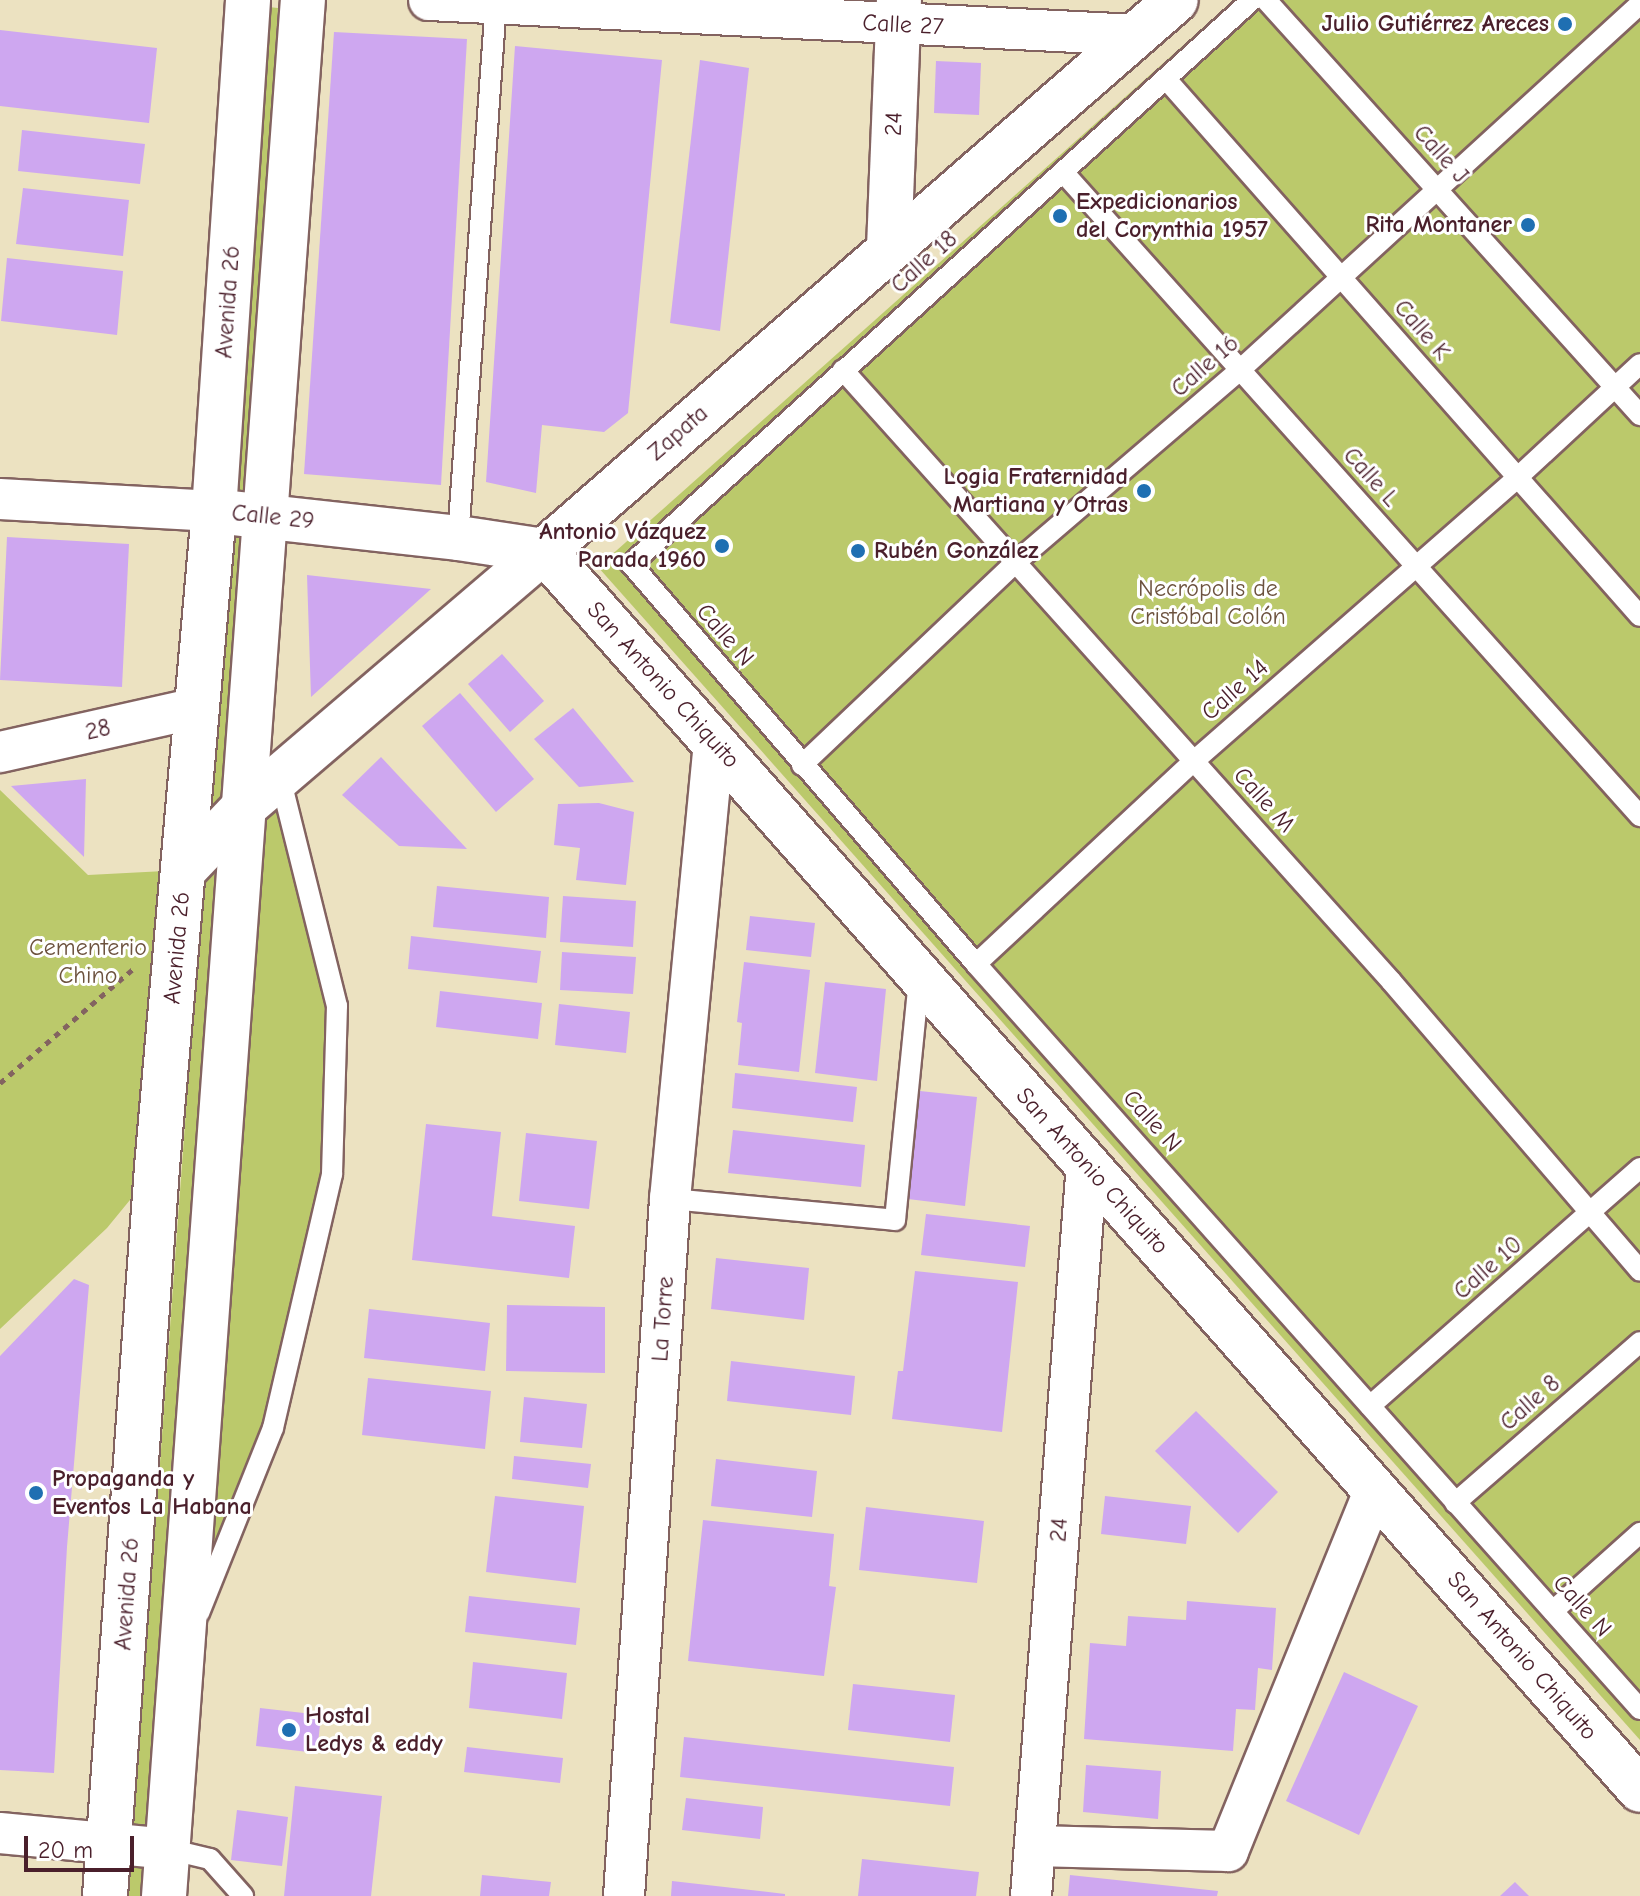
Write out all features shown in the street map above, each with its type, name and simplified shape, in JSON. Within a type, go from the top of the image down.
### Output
[{"type":"main road","name":"Avenida 26","points":[[105,1896],[157,1167],[214,511],[248,0]]},
{"type":"main road","points":[[164,1896],[303,0]]},
{"type":"main road","name":"Zapata","points":[[184,870],[242,809],[544,551],[1176,0]]},
{"type":"main road","name":"24","points":[[889,248],[898,12]]},
{"type":"main road","name":"Calle 29","points":[[214,511],[458,538],[544,551]]},
{"type":"main road","name":"San Antonio Chiquito","points":[[544,551],[1640,1790]]},
{"type":"street","name":"Calle 27","points":[[429,0],[898,12],[1136,35]]},
{"type":"street","name":"Calle 29","points":[[0,499],[214,511]]},
{"type":"street","name":"28","points":[[0,752],[197,708]]},
{"type":"street","name":"La Torre","points":[[624,1896],[670,1199],[714,743]]},
{"type":"street","name":"24","points":[[1031,1896],[1087,1164]]},
{"type":"street","points":[[1035,1846],[1228,1851],[1375,1489]]},
{"type":"street","points":[[0,1833],[168,1849]]},
{"type":"lane","name":"Calle 18","points":[[631,564],[1252,0]]},
{"type":"lane","name":"Calle J","points":[[1266,0],[1640,415]]},
{"type":"lane","points":[[458,538],[496,2]]},
{"type":"lane","name":"Calle 16","points":[[802,765],[1016,562],[1241,369],[1640,4]]},
{"type":"lane","name":"Calle K","points":[[1166,79],[1640,616]]},
{"type":"lane","name":"Calle L","points":[[1063,172],[1640,816]]},
{"type":"lane","name":"Calle 14","points":[[976,964],[1194,761],[1518,477],[1640,364]]},
{"type":"lane","name":"Calle M","points":[[843,370],[1391,981],[1640,1271]]},
{"type":"lane","name":"Calle N","points":[[631,564],[976,964],[1640,1709]]},
{"type":"lane","points":[[181,1657],[273,1428],[332,1174],[337,1006],[280,776]]},
{"type":"lane","points":[[670,1199],[895,1220],[919,975]]},
{"type":"lane","name":"Calle 10","points":[[1370,1406],[1640,1168]]},
{"type":"lane","name":"Calle 8","points":[[1455,1503],[1640,1342]]},
{"type":"lane","points":[[1553,1611],[1640,1533]]},
{"type":"lane","points":[[168,1849],[210,1859],[243,1896]]},
{"type":"path","points":[[0,1083],[179,929]]},
{"type":"green space","name":"Necrópolis de Cristóbal Colón","points":[[1234,0],[1640,0],[1640,1740],[598,567]]},
{"type":"green space","points":[[268,7],[278,8],[247,492],[237,492]]},
{"type":"green space","points":[[233,535],[244,535],[222,799],[210,812]]},
{"type":"green space","points":[[280,776],[337,1006],[332,1174],[273,1428],[181,1657],[242,809]]},
{"type":"green space","name":"Cementerio Chino","points":[[0,790],[88,875],[184,870],[157,1167],[107,1228],[0,1329]]},
{"type":"green space","points":[[217,866],[146,1830],[133,1829],[203,880]]},
{"type":"green space","points":[[128,1858],[146,1860],[143,1896],[125,1896]]},
{"type":"building","points":[[0,30],[157,48],[149,123],[0,106]]},
{"type":"building","points":[[334,32],[467,39],[441,485],[304,474]]},
{"type":"building","points":[[515,46],[662,60],[628,413],[604,432],[542,425],[536,493],[486,482]]},
{"type":"building","points":[[700,60],[749,68],[720,331],[670,323]]},
{"type":"building","points":[[936,61],[981,63],[979,115],[934,113]]},
{"type":"building","points":[[22,130],[145,144],[140,184],[18,171]]},
{"type":"building","points":[[23,188],[129,200],[123,256],[16,244]]},
{"type":"building","points":[[7,258],[123,271],[117,335],[1,321]]},
{"type":"building","points":[[7,537],[129,544],[122,687],[0,680]]},
{"type":"building","points":[[307,575],[431,589],[311,697]]},
{"type":"building","points":[[502,654],[544,701],[510,732],[468,684]]},
{"type":"building","points":[[460,693],[534,779],[496,812],[422,726]]},
{"type":"building","points":[[573,708],[634,782],[579,787],[534,739]]},
{"type":"building","points":[[381,757],[467,849],[399,846],[342,795]]},
{"type":"building","points":[[86,779],[84,857],[11,786]]},
{"type":"building","points":[[599,803],[634,812],[626,885],[576,880],[580,848],[554,845],[558,804]]},
{"type":"building","points":[[437,886],[549,897],[546,938],[433,927]]},
{"type":"building","points":[[563,896],[636,901],[633,947],[560,942]]},
{"type":"building","points":[[750,916],[815,923],[811,957],[746,950]]},
{"type":"building","points":[[411,936],[541,951],[537,983],[408,969]]},
{"type":"building","points":[[562,952],[636,957],[633,994],[560,990]]},
{"type":"building","points":[[744,962],[810,970],[799,1072],[738,1065],[742,1023],[737,1022]]},
{"type":"building","points":[[825,982],[886,989],[877,1081],[815,1073]]},
{"type":"building","points":[[440,991],[542,1003],[538,1039],[436,1027]]},
{"type":"building","points":[[559,1004],[630,1012],[626,1053],[555,1045]]},
{"type":"building","points":[[735,1073],[857,1087],[853,1122],[732,1108]]},
{"type":"building","points":[[920,1091],[977,1097],[965,1206],[908,1199]]},
{"type":"building","points":[[426,1124],[501,1132],[492,1216],[575,1226],[569,1278],[412,1260]]},
{"type":"building","points":[[733,1130],[865,1145],[861,1187],[728,1173]]},
{"type":"building","points":[[526,1133],[597,1141],[589,1209],[519,1201]]},
{"type":"building","points":[[926,1214],[1030,1226],[1025,1267],[921,1255]]},
{"type":"building","points":[[716,1258],[809,1268],[804,1320],[711,1309]]},
{"type":"building","points":[[915,1271],[1018,1282],[1002,1432],[892,1419],[898,1371],[903,1371]]},
{"type":"building","points":[[74,1279],[89,1285],[67,1547],[54,1773],[0,1770],[0,1356]]},
{"type":"building","points":[[507,1305],[605,1307],[605,1373],[506,1371]]},
{"type":"building","points":[[369,1309],[490,1323],[485,1371],[364,1358]]},
{"type":"building","points":[[731,1361],[855,1376],[851,1415],[727,1401]]},
{"type":"building","points":[[368,1378],[491,1391],[485,1449],[362,1435]]},
{"type":"building","points":[[524,1397],[587,1404],[582,1448],[520,1442]]},
{"type":"building","points":[[1196,1411],[1278,1492],[1238,1533],[1155,1451]]},
{"type":"building","points":[[514,1456],[591,1464],[588,1488],[512,1479]]},
{"type":"building","points":[[716,1459],[817,1471],[812,1517],[711,1506]]},
{"type":"building","points":[[495,1496],[584,1506],[576,1583],[486,1572]]},
{"type":"building","points":[[1105,1496],[1191,1506],[1186,1544],[1101,1534]]},
{"type":"building","points":[[866,1507],[984,1521],[977,1583],[859,1570]]},
{"type":"building","points":[[703,1520],[834,1534],[829,1586],[836,1587],[824,1676],[688,1661]]},
{"type":"building","points":[[469,1596],[580,1608],[576,1645],[465,1632]]},
{"type":"building","points":[[1187,1601],[1276,1608],[1272,1670],[1258,1668],[1255,1710],[1236,1709],[1233,1751],[1084,1739],[1090,1643],[1126,1646],[1128,1616],[1186,1620]]},
{"type":"building","points":[[473,1662],[567,1673],[562,1719],[469,1708]]},
{"type":"building","points":[[1344,1672],[1418,1706],[1359,1835],[1286,1801]]},
{"type":"building","points":[[853,1684],[955,1695],[950,1742],[848,1730]]},
{"type":"building","name":"Hostal Ledys & eddy","points":[[260,1708],[321,1715],[317,1753],[256,1746]]},
{"type":"building","points":[[684,1737],[954,1767],[950,1806],[680,1777]]},
{"type":"building","points":[[467,1747],[563,1758],[560,1783],[464,1772]]},
{"type":"building","points":[[1086,1765],[1161,1771],[1158,1819],[1083,1812]]},
{"type":"building","points":[[295,1786],[382,1796],[371,1896],[284,1896]]},
{"type":"building","points":[[686,1798],[763,1807],[760,1839],[682,1830]]},
{"type":"building","points":[[237,1810],[288,1817],[282,1866],[231,1860]]},
{"type":"building","points":[[862,1859],[979,1872],[976,1896],[858,1896]]},
{"type":"building","points":[[482,1875],[551,1882],[549,1896],[480,1896]]},
{"type":"building","points":[[1070,1875],[1218,1891],[1217,1896],[1068,1896]]},
{"type":"building","points":[[672,1881],[785,1894],[785,1896],[671,1896]]},
{"type":"building","points":[[1515,1882],[1529,1896],[1500,1896]]},
{"type":"place","name":"Julio Gutiérrez Areces","points":[[1565,24]]},
{"type":"place","name":"Expedicionarios del Corynthia 1957","points":[[1060,216]]},
{"type":"place","name":"Rita Montaner","points":[[1528,225]]},
{"type":"place","name":"Logia Fraternidad Martiana y Otras","points":[[1144,491]]},
{"type":"place","name":"Antonio Vázquez Parada 1960","points":[[722,546]]},
{"type":"place","name":"Rubén González","points":[[858,551]]},
{"type":"place","name":"Propaganda y Eventos La Habana","points":[[36,1493]]},
{"type":"place","name":"Hostal Ledys & eddy","points":[[289,1730]]}]
